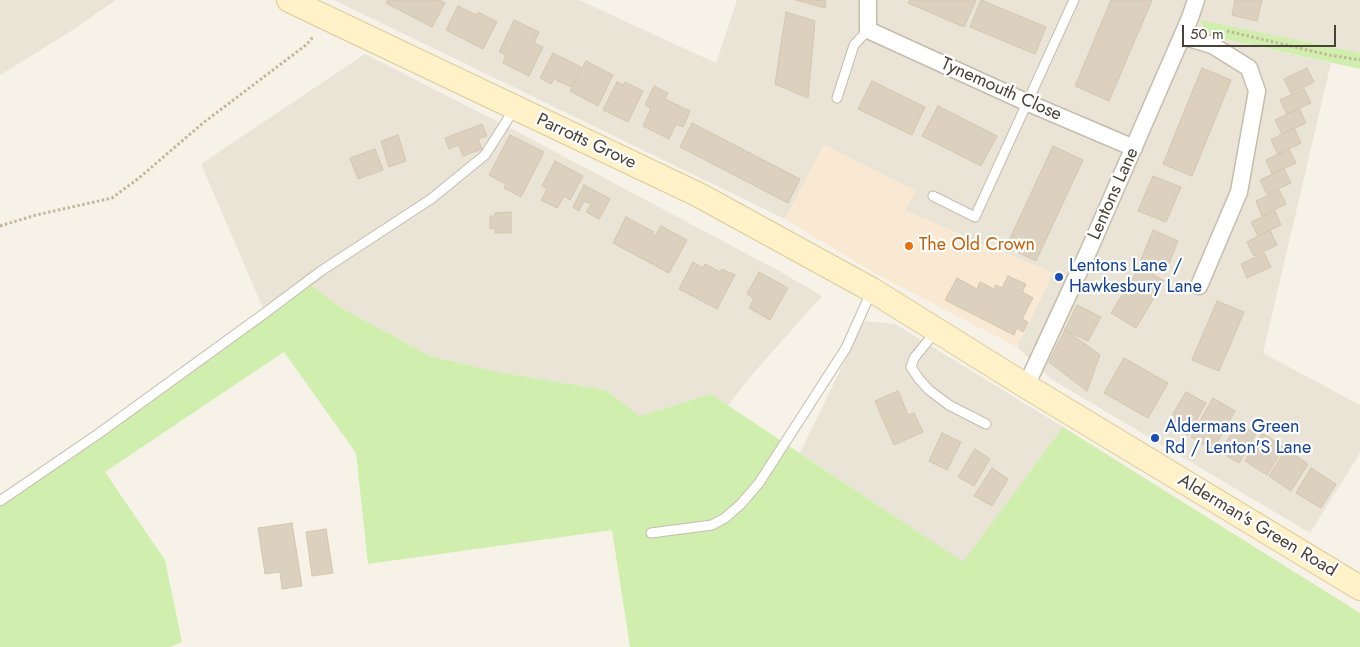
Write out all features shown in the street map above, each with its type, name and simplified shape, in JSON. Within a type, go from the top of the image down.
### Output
[{"type":"main road","name":"Parrotts Grove","points":[[289,0],[698,195],[875,292],[937,330]]},
{"type":"main road","name":"Alderman's Green Road","points":[[937,330],[1360,588]]},
{"type":"street","points":[[868,0],[868,30]]},
{"type":"street","name":"Lentons Lane","points":[[1026,386],[1134,148],[1196,0]]},
{"type":"street","name":"Tynemouth Close","points":[[868,30],[1026,102],[1134,148]]},
{"type":"street","points":[[1182,36],[1212,45],[1249,68],[1257,91],[1239,192],[1199,286]]},
{"type":"lane","points":[[933,196],[975,216],[1074,0]]},
{"type":"lane","points":[[837,98],[854,45],[868,30]]},
{"type":"lane","points":[[0,502],[114,423],[313,276],[431,199],[485,155],[515,108]]},
{"type":"lane","points":[[651,532],[712,524],[725,518],[741,504],[759,483],[841,356],[875,292]]},
{"type":"lane","points":[[937,330],[914,358],[911,366],[919,380],[929,390],[949,405],[986,424]]},
{"type":"path","points":[[1226,31],[1360,60]]},
{"type":"path","points":[[0,226],[53,211],[112,198],[139,178],[203,123],[306,45],[317,33]]},
{"type":"shaded area","points":[[0,0],[116,0],[71,31],[0,75]]},
{"type":"shaded area","points":[[334,0],[579,0],[716,63],[737,0],[1360,0],[1360,53],[1200,21],[1207,35],[1331,63],[1263,353],[1360,405],[1360,453],[1310,533],[1051,379],[1017,347],[1053,273],[905,211],[915,191],[824,145],[785,219]]},
{"type":"shaded area","points":[[365,54],[516,131],[779,271],[822,296],[749,378],[728,406],[711,394],[640,416],[606,390],[498,372],[430,356],[340,307],[306,281],[265,313],[201,164]]},
{"type":"shaded area","name":"The Old Crown","points":[[824,145],[916,191],[905,211],[1053,273],[1017,347],[876,274],[785,219]]},
{"type":"shaded area","points":[[864,321],[895,324],[1063,427],[963,563],[800,453]]},
{"type":"green space","points":[[1200,20],[1360,53],[1360,69],[1207,35]]},
{"type":"green space","points":[[306,281],[340,307],[430,356],[498,372],[606,390],[640,416],[711,394],[963,562],[1063,427],[1360,613],[1360,647],[630,647],[612,530],[368,564],[356,453],[284,352],[105,472],[165,560],[182,642],[170,647],[0,647],[0,501]]},
{"type":"building","points":[[388,0],[439,0],[445,3],[432,27],[386,3]]},
{"type":"building","points":[[796,0],[826,0],[825,8]]},
{"type":"building","points":[[910,0],[976,0],[964,27],[908,3]]},
{"type":"building","points":[[981,0],[1046,27],[1035,54],[970,27]]},
{"type":"building","points":[[1111,0],[1152,0],[1109,101],[1075,86]]},
{"type":"building","points":[[1235,0],[1262,0],[1257,21],[1232,15]]},
{"type":"building","points":[[458,6],[476,15],[478,12],[497,22],[483,49],[446,30]]},
{"type":"building","points":[[786,12],[815,21],[808,98],[775,84]]},
{"type":"building","points":[[514,20],[539,32],[534,43],[543,47],[529,76],[503,63],[506,55],[499,52]]},
{"type":"building","points":[[553,53],[581,67],[571,87],[554,79],[551,84],[540,78]]},
{"type":"building","points":[[586,61],[613,75],[598,106],[570,91]]},
{"type":"building","points":[[1202,68],[1231,80],[1192,176],[1163,164]]},
{"type":"building","points":[[1307,68],[1314,82],[1291,93],[1284,79]]},
{"type":"building","points":[[872,81],[925,107],[912,135],[858,109]]},
{"type":"building","points":[[617,82],[623,85],[625,82],[643,91],[628,122],[603,110]]},
{"type":"building","points":[[654,86],[668,93],[665,99],[690,111],[683,127],[676,124],[669,139],[643,126],[651,108],[645,105]]},
{"type":"building","points":[[1304,89],[1311,103],[1287,114],[1280,100]]},
{"type":"building","points":[[938,106],[997,136],[981,166],[922,136]]},
{"type":"building","points":[[1299,108],[1306,123],[1282,134],[1275,120]]},
{"type":"building","points":[[692,123],[800,179],[788,203],[680,147]]},
{"type":"building","points":[[482,124],[487,136],[478,139],[482,149],[463,156],[459,145],[449,149],[445,138]]},
{"type":"building","points":[[1294,128],[1301,143],[1278,154],[1271,140]]},
{"type":"building","points":[[398,135],[406,161],[389,167],[381,141]]},
{"type":"building","points":[[510,135],[544,152],[521,197],[504,188],[506,184],[489,175]]},
{"type":"building","points":[[1053,146],[1083,160],[1036,261],[1006,247]]},
{"type":"building","points":[[375,149],[383,170],[358,179],[350,158]]},
{"type":"building","points":[[1289,149],[1296,163],[1272,174],[1266,160]]},
{"type":"building","points":[[555,161],[583,176],[570,200],[564,196],[557,208],[541,200],[547,189],[542,186]]},
{"type":"building","points":[[1284,169],[1291,183],[1267,194],[1260,180]]},
{"type":"building","points":[[1153,176],[1181,187],[1166,222],[1138,211]]},
{"type":"building","points":[[584,185],[610,199],[599,219],[586,212],[591,204],[584,201],[579,211],[573,207]]},
{"type":"building","points":[[1279,190],[1286,204],[1262,216],[1256,201]]},
{"type":"building","points":[[1275,211],[1281,225],[1258,236],[1251,222]]},
{"type":"building","points":[[511,212],[511,233],[495,233],[495,228],[490,229],[490,216],[495,216],[495,213]]},
{"type":"building","points":[[626,217],[654,232],[652,234],[655,236],[661,226],[687,240],[669,273],[613,243]]},
{"type":"building","points":[[1153,230],[1178,241],[1166,271],[1141,260]]},
{"type":"building","points":[[1270,230],[1277,245],[1254,256],[1247,242]]},
{"type":"building","points":[[1264,253],[1271,267],[1247,278],[1241,264]]},
{"type":"building","points":[[693,262],[703,268],[705,264],[720,272],[722,269],[735,275],[717,309],[679,289]]},
{"type":"building","points":[[1140,266],[1164,281],[1136,328],[1111,313]]},
{"type":"building","points":[[759,272],[788,288],[770,320],[749,308],[754,298],[747,294]]},
{"type":"building","points":[[1008,276],[1026,284],[1022,292],[1033,298],[1022,319],[1028,322],[1023,332],[1017,328],[1014,335],[945,300],[957,278],[977,289],[980,282],[994,289],[996,285],[1002,288]]},
{"type":"building","points":[[1217,301],[1244,312],[1219,371],[1192,360]]},
{"type":"building","points":[[1077,305],[1101,317],[1088,341],[1065,330]]},
{"type":"building","points":[[1065,330],[1100,355],[1087,391],[1049,362]]},
{"type":"building","points":[[1124,358],[1168,383],[1148,418],[1104,393]]},
{"type":"building","points":[[898,391],[908,415],[914,413],[923,432],[894,445],[875,401]]},
{"type":"building","points":[[1186,392],[1206,403],[1188,435],[1167,424]]},
{"type":"building","points":[[1213,398],[1235,411],[1213,450],[1191,437]]},
{"type":"building","points":[[1238,423],[1256,434],[1239,463],[1220,452]]},
{"type":"building","points":[[942,433],[961,442],[947,470],[929,461]]},
{"type":"building","points":[[1262,433],[1284,447],[1267,475],[1245,461]]},
{"type":"building","points":[[975,449],[990,459],[974,486],[958,477]]},
{"type":"building","points":[[1286,449],[1308,464],[1291,491],[1269,476]]},
{"type":"building","points":[[992,468],[1008,479],[992,506],[974,496]]},
{"type":"building","points":[[1311,468],[1336,484],[1321,508],[1296,493]]},
{"type":"building","points":[[292,523],[302,586],[282,589],[280,572],[265,574],[258,528]]},
{"type":"building","points":[[326,529],[333,573],[312,576],[306,532]]},
{"type":"place","name":"The Old Crown","points":[[909,246]]},
{"type":"place","name":"Lentons Lane / Hawkesbury Lane","points":[[1059,277]]},
{"type":"place","name":"Aldermans Green Rd / Lenton'S Lane","points":[[1155,438]]}]
